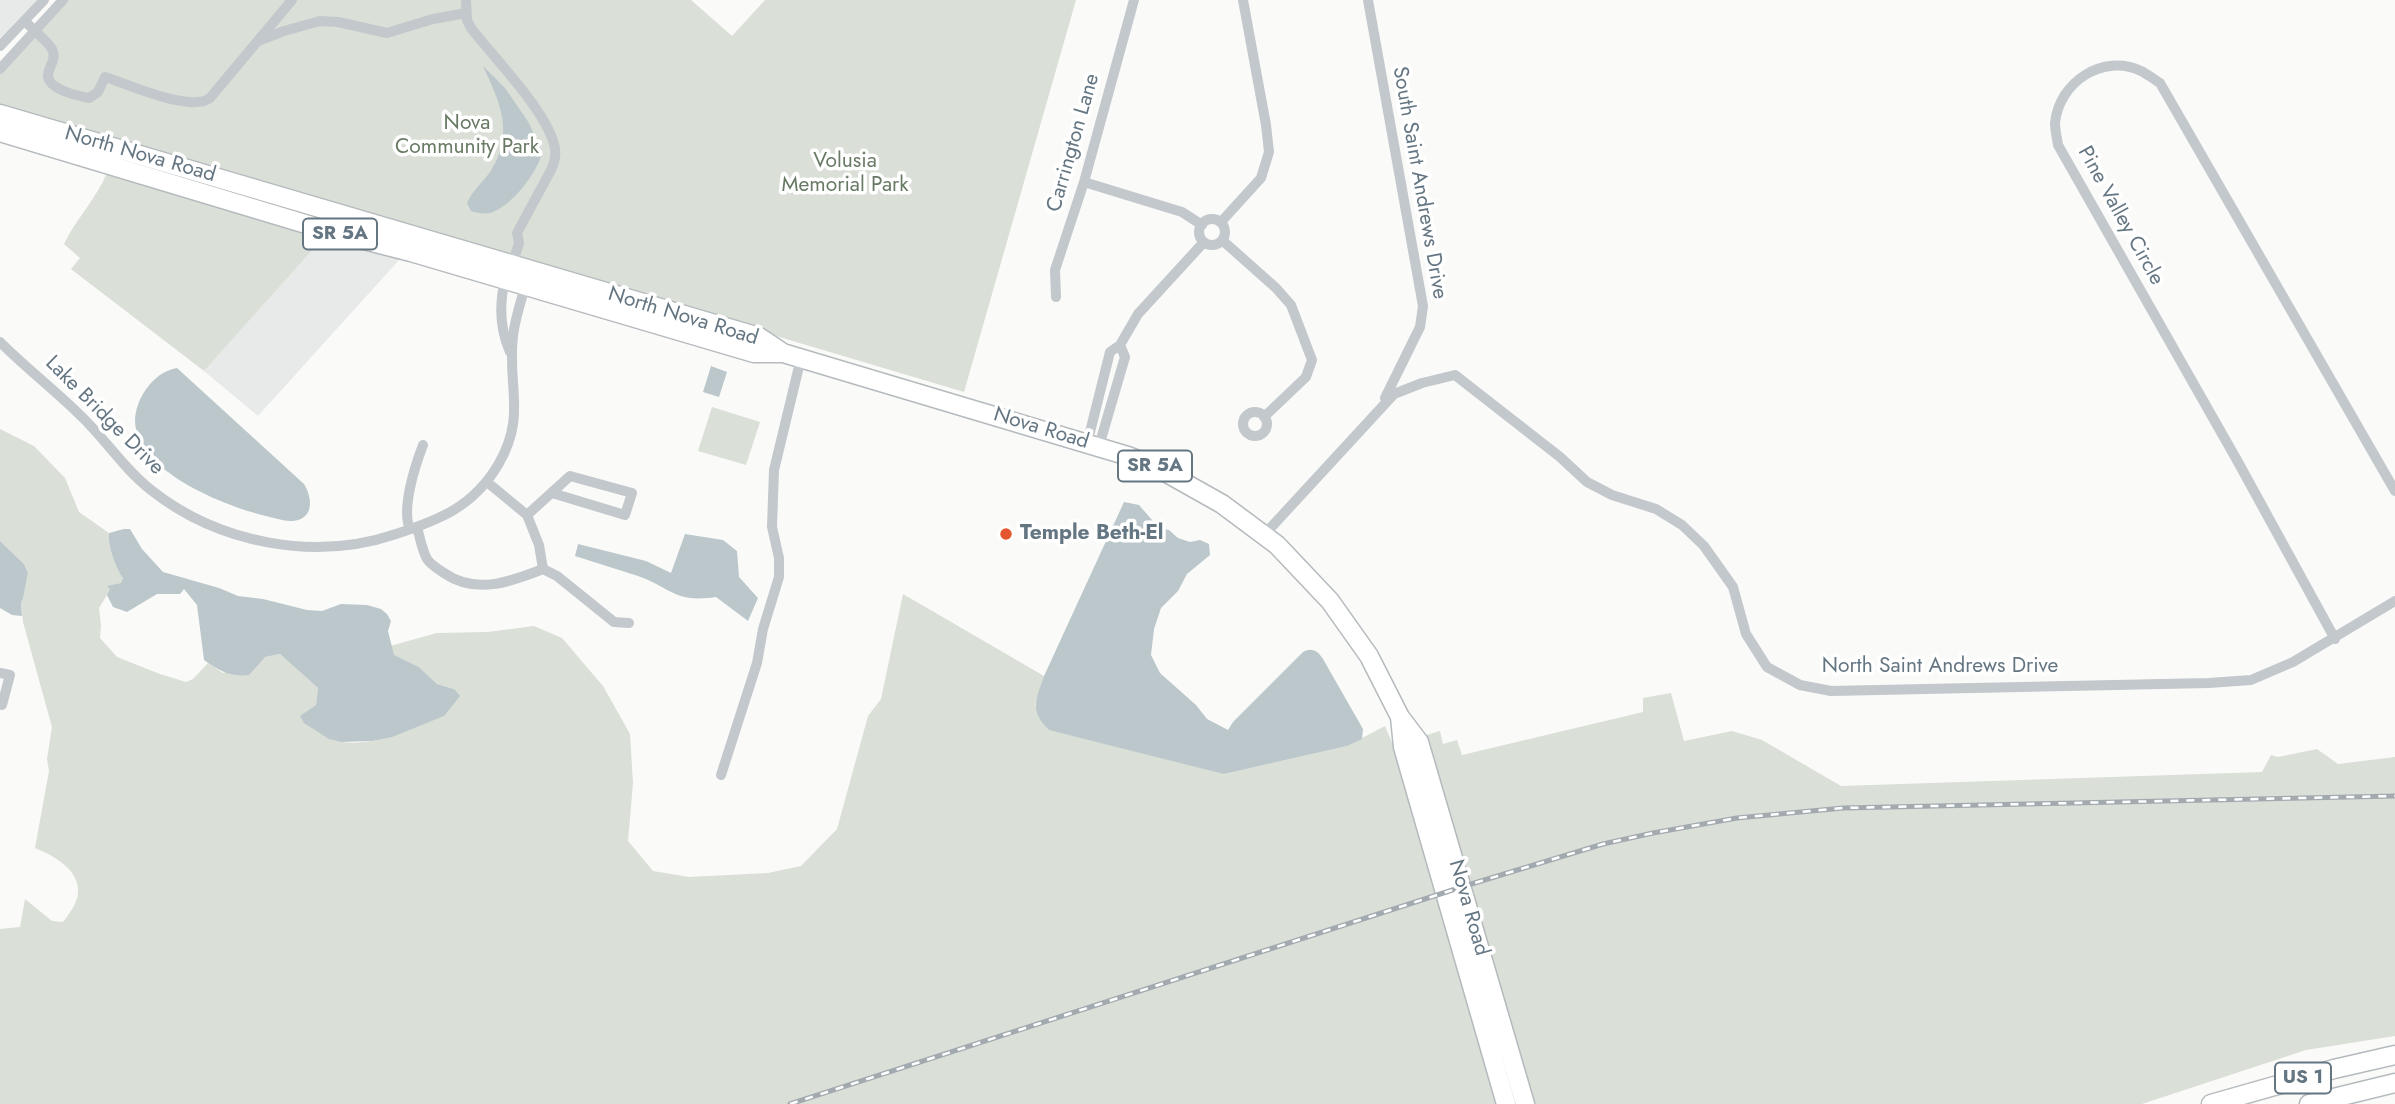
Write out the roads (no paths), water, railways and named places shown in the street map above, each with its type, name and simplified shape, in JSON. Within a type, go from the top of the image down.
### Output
[{"type":"main road","name":"North Nova Road","points":[[0,114],[357,219],[509,270],[528,279],[759,337],[783,353]]},
{"type":"main road","name":"North Nova Road","points":[[0,132],[329,231],[411,252],[509,270]]},
{"type":"main road","points":[[329,231],[334,224],[357,219]]},
{"type":"main road","name":"Nova Road","points":[[783,353],[1093,445],[1158,468],[1222,504],[1265,535],[1305,572],[1348,624],[1369,656],[1400,717],[1419,742],[1525,1104]]},
{"type":"main road","name":"Nova Road","points":[[1400,717],[1403,747],[1506,1104]]},
{"type":"main road","name":"US 1","points":[[2211,1104],[2255,1098],[2395,1055]]},
{"type":"main road","name":"US 1","points":[[2309,1104],[2395,1083]]},
{"type":"street","points":[[0,46],[44,0]]},
{"type":"street","points":[[0,69],[63,0]]},
{"type":"street","points":[[25,22],[53,51],[54,61],[48,74],[50,82],[86,98],[98,92],[105,77],[168,98],[204,102],[292,0]]},
{"type":"street","points":[[466,0],[466,13],[471,28],[542,120],[555,149],[551,170],[517,233],[519,243],[500,304],[505,341],[512,358]]},
{"type":"street","name":"Carrington Lane","points":[[1056,297],[1055,270],[1084,182],[1134,0]]},
{"type":"street","points":[[1221,222],[1261,178],[1269,152],[1243,0]]},
{"type":"street","name":"South Saint Andrews Drive","points":[[1368,0],[1423,306],[1420,327],[1381,407]]},
{"type":"street","points":[[256,42],[320,21],[332,21],[387,33],[433,19],[466,13]]},
{"type":"street","name":"Pine Valley Circle","points":[[2335,639],[2058,145],[2055,123],[2061,102],[2076,80],[2093,70],[2115,65],[2140,70],[2160,83],[2395,491]]},
{"type":"street","points":[[1084,182],[1182,212],[1202,225]]},
{"type":"street","points":[[1203,242],[1200,235],[1202,225],[1209,220],[1221,222]]},
{"type":"street","points":[[1221,222],[1225,229],[1223,240]]},
{"type":"street","points":[[1203,242],[1213,245],[1223,240]]},
{"type":"street","points":[[1223,240],[1292,305],[1312,360],[1307,377],[1264,417]]},
{"type":"street","points":[[1093,445],[1099,391],[1110,352],[1120,345],[1138,314],[1203,242]]},
{"type":"street","name":"Lake Bridge Drive","points":[[4,346],[82,417],[126,468],[182,512],[209,525],[262,541],[313,548],[342,547],[446,516],[474,495],[486,482],[506,448],[515,415],[513,335],[528,279]]},
{"type":"street","points":[[1093,445],[1114,395],[1125,357],[1120,345]]},
{"type":"street","points":[[0,359],[4,346]]},
{"type":"street","points":[[721,775],[757,663],[763,629],[779,577],[779,558],[772,527],[774,470],[801,358]]},
{"type":"street","name":"North Saint Andrews Drive","points":[[1381,407],[1394,394],[1422,383],[1455,375],[1560,457],[1587,482],[1612,495],[1656,509],[1682,525],[1704,547],[1733,587],[1746,634],[1767,667],[1800,685],[1831,691],[2251,680],[2293,662],[2335,639],[2395,601]]},
{"type":"street","points":[[1099,391],[1114,395]]},
{"type":"street","points":[[1265,535],[1381,407]]},
{"type":"street","points":[[423,445],[416,463],[406,520],[433,566],[458,583],[480,585],[508,581],[544,569]]},
{"type":"street","points":[[527,515],[570,476],[632,493],[625,514],[552,493]]},
{"type":"street","points":[[486,482],[527,515],[539,545],[544,569],[614,622],[629,623]]},
{"type":"street","points":[[0,673],[10,675],[2,705],[0,704]]},
{"type":"railway","points":[[790,1104],[1468,885],[1603,844],[1653,833],[1737,818],[1843,808],[2395,796]]},
{"type":"place","name":"Temple Beth-El","points":[[1006,534]]},
{"type":"park label","name":"Nova Community Park","points":[[467,136]]},
{"type":"park label","name":"Volusia Memorial Park","points":[[845,174]]}]
